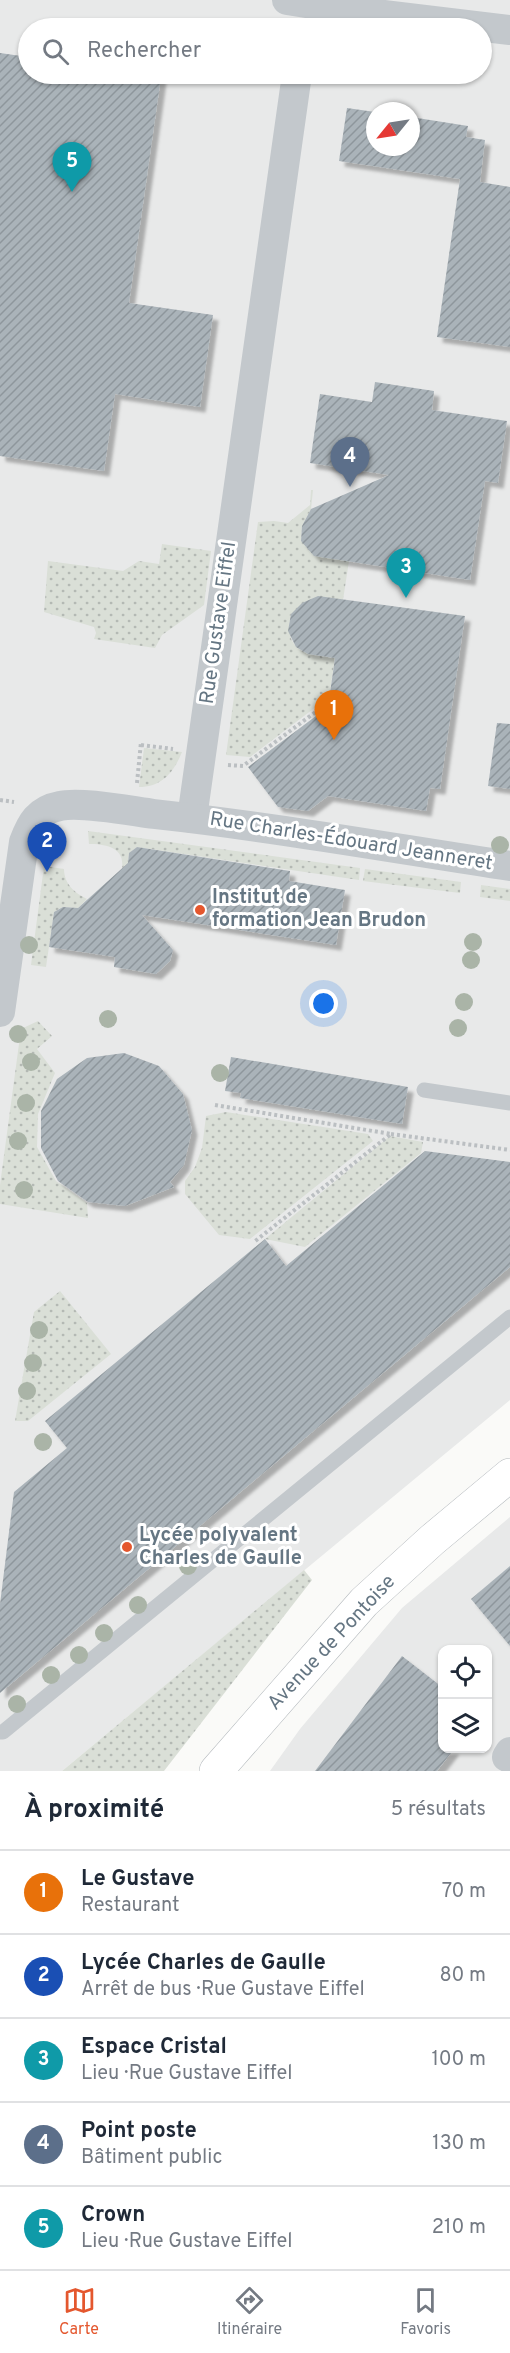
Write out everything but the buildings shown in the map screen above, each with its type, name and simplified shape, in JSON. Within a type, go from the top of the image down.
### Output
[{"type":"main road","name":"Avenue de Pontoise","points":[[216,1771],[364,1602],[432,1540],[510,1475]]},
{"type":"street","points":[[299,11],[376,14],[410,18]]},
{"type":"street","points":[[492,28],[510,30]]},
{"type":"street","name":"Rue Gustave Eiffel","points":[[192,818],[296,84]]},
{"type":"street","points":[[0,1012],[24,842],[37,816],[51,808],[72,804],[192,818]]},
{"type":"street","name":"Rue Charles-Édouard Jeanneret","points":[[192,818],[510,866]]},
{"type":"lane","points":[[424,1090],[510,1103]]},
{"type":"lane","points":[[0,1732],[510,1317]]},
{"type":"path","points":[[225,765],[243,766],[328,702]]},
{"type":"path","points":[[136,793],[141,743],[175,749]]},
{"type":"path","points":[[0,800],[15,802]]},
{"type":"path","points":[[215,1104],[391,1134],[510,1150]]},
{"type":"path","points":[[254,1242],[391,1134]]},
{"type":"shaded area","points":[[0,0],[510,0],[510,1400],[62,1771],[0,1771]]},
{"type":"shaded area","points":[[311,490],[313,490],[311,509],[302,526],[301,541],[349,561],[343,600],[291,614],[289,626],[293,643],[299,648],[314,655],[335,658],[329,697],[250,757],[226,755],[258,522],[288,523],[310,505]]},
{"type":"shaded area","points":[[162,544],[211,551],[204,605],[162,635],[155,648],[94,639],[96,633],[94,627],[44,612],[48,561],[123,571],[139,561],[159,564]]},
{"type":"shaded area","points":[[144,748],[182,752],[166,777],[154,784],[139,787]]},
{"type":"shaded area","points":[[88,831],[360,868],[359,880],[137,847],[129,853],[128,863],[122,868],[120,855],[113,848],[89,844]]},
{"type":"shaded area","points":[[44,866],[64,869],[64,874],[71,887],[87,899],[78,908],[63,907],[54,912],[46,967],[31,965]]},
{"type":"shaded area","points":[[365,869],[461,882],[460,893],[363,881]]},
{"type":"shaded area","points":[[481,885],[510,889],[510,901],[480,897]]},
{"type":"shaded area","points":[[38,1021],[52,1036],[37,1049],[55,1073],[38,1114],[37,1147],[56,1181],[87,1203],[88,1218],[0,1204],[0,1185],[21,1029]]},
{"type":"shaded area","points":[[226,1112],[368,1134],[373,1141],[250,1239],[219,1235],[185,1194],[185,1181],[195,1167],[202,1148],[206,1116]]},
{"type":"shaded area","points":[[390,1136],[423,1142],[421,1153],[305,1247],[265,1239]]},
{"type":"shaded area","points":[[60,1291],[111,1354],[28,1421],[15,1421],[34,1312]]},
{"type":"shaded area","points":[[510,1517],[510,1771],[270,1771],[300,1729],[402,1608]]},
{"type":"shaded area","points":[[304,1570],[312,1580],[164,1771],[62,1771]]},
{"type":"place","name":"Crown","points":[[72,192]]},
{"type":"place","name":"Point poste","points":[[350,487]]},
{"type":"place","name":"Espace Cristal","points":[[406,598]]},
{"type":"place","name":"Le Gustave","points":[[334,740]]},
{"type":"place","name":"Lycée Charles de Gaulle","points":[[47,872]]},
{"type":"place","name":"Institut de formation Jean Brudon","points":[[200,910]]},
{"type":"place","name":"Lycée polyvalent Charles de Gaulle","points":[[127,1547]]}]
